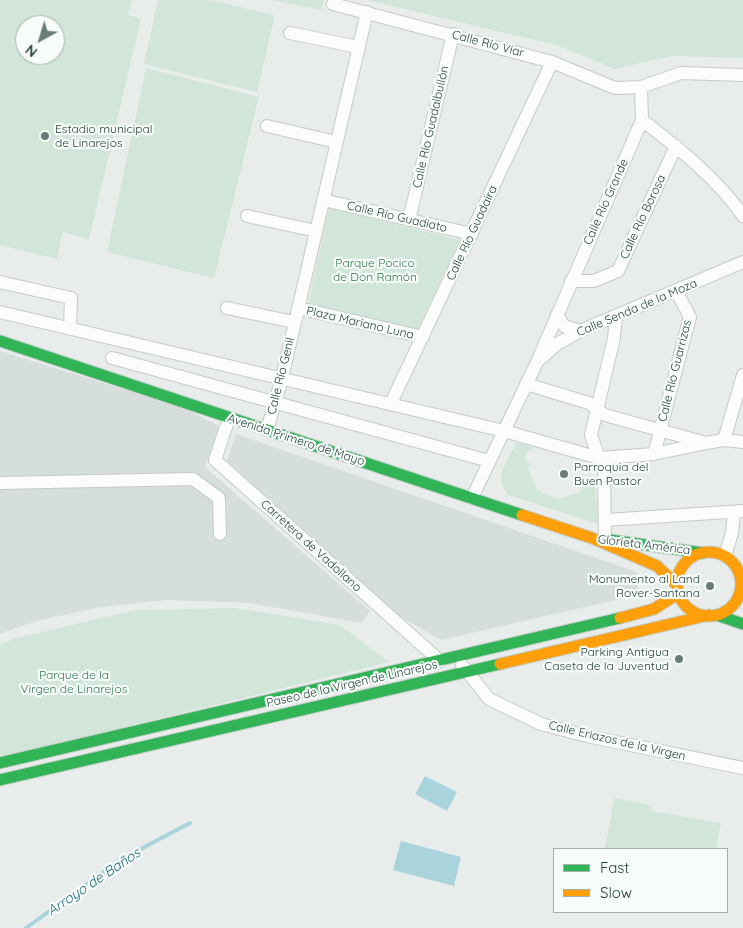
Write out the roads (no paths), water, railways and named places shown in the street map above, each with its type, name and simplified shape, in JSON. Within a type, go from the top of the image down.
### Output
[{"type":"street","name":"Calle Río Viar","points":[[333,4],[453,34],[552,62],[615,88],[641,87],[681,72],[743,75]]},
{"type":"street","name":"Calle Río Genil","points":[[267,430],[282,378],[367,12]]},
{"type":"street","points":[[290,33],[358,47]]},
{"type":"street","name":"Calle Río Guadalbullón","points":[[409,220],[453,34]]},
{"type":"street","name":"Calle Río Guadaira","points":[[391,404],[552,62]]},
{"type":"street","name":"Calle Río Grande","points":[[472,498],[536,362],[642,120],[641,87]]},
{"type":"street","points":[[642,120],[676,146],[735,205],[743,216]]},
{"type":"street","points":[[267,126],[336,142]]},
{"type":"street","name":"Calle Río Borosa","points":[[571,281],[594,281],[618,271],[676,146]]},
{"type":"street","name":"Calle Río Guadiato","points":[[323,200],[472,234]]},
{"type":"street","points":[[247,216],[316,231]]},
{"type":"street","name":"Calle Senda de la Moza","points":[[536,362],[556,344],[580,331],[743,262]]},
{"type":"street","points":[[0,282],[71,298],[70,329]]},
{"type":"street","name":"Calle Río Guarrizas","points":[[654,454],[690,317],[676,291]]},
{"type":"street","name":"Calle Río Genil","points":[[227,308],[294,322]]},
{"type":"street","name":"Plaza Mariano Luna","points":[[298,308],[423,337]]},
{"type":"street","points":[[0,312],[504,431],[599,458],[654,454],[724,440],[743,442]]},
{"type":"street","points":[[556,314],[564,326],[580,331]]},
{"type":"street","points":[[605,539],[604,472],[591,436],[596,408],[614,338],[616,316]]},
{"type":"street","points":[[107,376],[117,340]]},
{"type":"street","name":"Avenida Primero de Mayo","points":[[0,341],[592,538]]},
{"type":"street","points":[[112,358],[489,461]]},
{"type":"street","points":[[724,440],[743,375]]},
{"type":"street","points":[[526,384],[589,403],[605,414],[706,443]]},
{"type":"street","name":"Carretera de Vadollano","points":[[229,418],[215,460],[440,661]]},
{"type":"street","points":[[0,483],[193,479],[219,498],[220,534]]},
{"type":"street","points":[[713,615],[733,605],[740,588],[739,575],[730,557],[732,533],[739,512]]},
{"type":"street","name":"Glorieta América","points":[[606,520],[739,512]]},
{"type":"street","name":"Glorieta América","points":[[592,538],[703,553]]},
{"type":"street","name":"Glorieta América","points":[[592,538],[657,566],[678,589]]},
{"type":"street","points":[[730,557],[711,552],[690,558],[680,570],[678,589],[690,609],[743,624]]},
{"type":"street","name":"Paseo de la Virgen de Linarejos","points":[[0,763],[440,661],[654,609],[678,589]]},
{"type":"street","name":"Paseo de la Virgen de Linarejos","points":[[0,780],[713,615]]},
{"type":"street","name":"Calle Eriazos de la Virgen","points":[[456,657],[489,698],[541,724],[587,736],[743,768]]},
{"type":"water","points":[[425,776],[457,792],[447,811],[415,794]]},
{"type":"water","points":[[401,841],[461,857],[454,886],[393,870]]},
{"type":"waterway","name":"Arroyo de Baños","points":[[26,928],[120,860],[190,823]]},
{"type":"place","name":"Estadio municipal de Linarejos","points":[[45,136]]},
{"type":"place","name":"Parroquia del Buen Pastor","points":[[564,474]]},
{"type":"place","name":"Monumento al Land Rover-Santana","points":[[710,586]]},
{"type":"place","name":"Parking Antigua Caseta de la Juventud","points":[[679,659]]},
{"type":"park label","name":"Parque Pocico de Don Ramón","points":[[375,270]]},
{"type":"park label","name":"Parque de la Virgen de Linarejos","points":[[74,682]]}]
